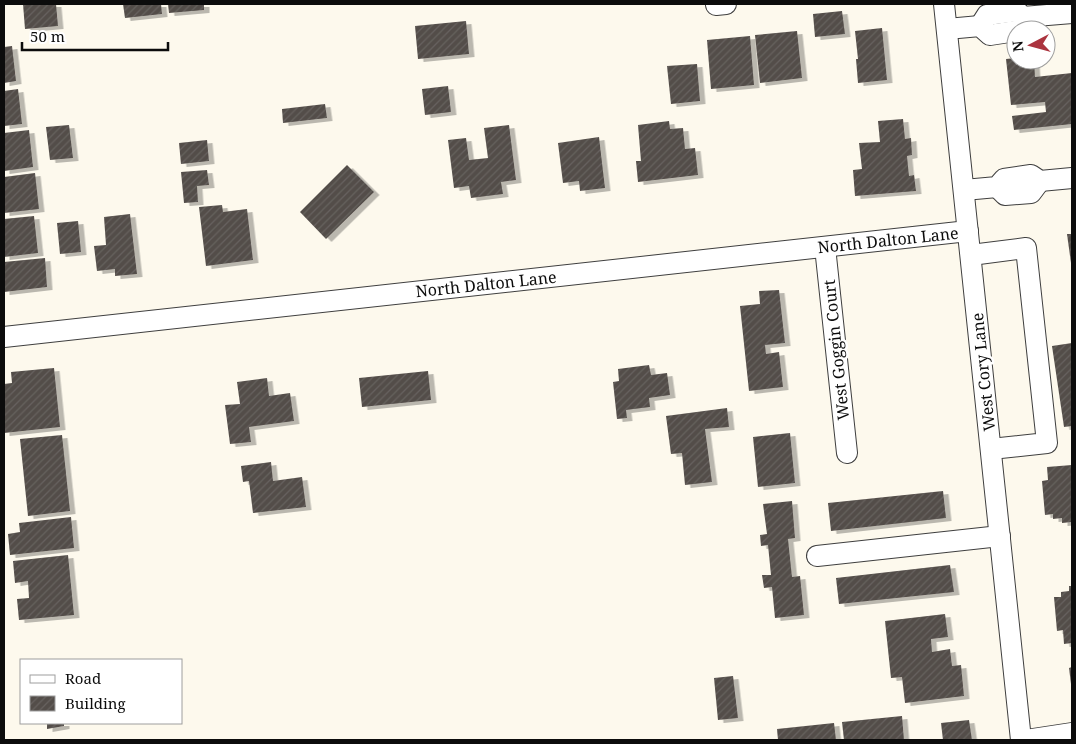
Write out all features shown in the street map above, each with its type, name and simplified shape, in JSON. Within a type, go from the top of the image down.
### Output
[{"type":"street","name":"West Cory Lane","points":[[944,4],[1021,740]]},
{"type":"street","points":[[1046,20],[1072,14]]},
{"type":"street","points":[[947,29],[980,26],[990,35],[1006,30]]},
{"type":"street","points":[[964,190],[997,187],[1005,195],[1031,193],[1040,181],[1072,178]]},
{"type":"street","name":"North Dalton Lane","points":[[4,336],[968,231]]},
{"type":"street","name":"West Goggin Court","points":[[825,247],[847,453]]},
{"type":"street","points":[[971,254],[1026,248],[1047,443],[991,449]]},
{"type":"street","points":[[817,556],[1000,536]]},
{"type":"street","points":[[1026,740],[1072,733]]},
{"type":"building","points":[[23,4],[56,4],[58,26],[25,29]]},
{"type":"building","points":[[123,4],[161,4],[162,14],[125,18]]},
{"type":"building","points":[[168,4],[204,4],[204,10],[169,13]]},
{"type":"building","points":[[842,11],[845,34],[815,37],[813,14]]},
{"type":"building","points":[[466,21],[469,54],[418,59],[415,26]]},
{"type":"building","points":[[882,28],[887,80],[858,83],[855,31]]},
{"type":"building","points":[[797,31],[802,78],[760,83],[755,35]]},
{"type":"building","points":[[750,36],[754,85],[711,89],[707,40]]},
{"type":"building","points":[[12,46],[16,81],[4,83],[4,47]]},
{"type":"building","points":[[697,64],[700,101],[671,104],[667,66]]},
{"type":"building","points":[[1007,70],[1035,70],[1035,77],[1072,73],[1072,124],[1014,130],[1012,116],[1046,112],[1045,102],[1011,105]]},
{"type":"building","points":[[448,86],[451,112],[425,115],[422,89]]},
{"type":"building","points":[[18,89],[22,124],[4,126],[4,91]]},
{"type":"building","points":[[325,104],[327,118],[283,123],[282,109]]},
{"type":"building","points":[[903,119],[905,139],[911,138],[912,155],[907,156],[909,176],[914,175],[916,191],[855,196],[853,170],[862,169],[859,143],[880,142],[878,121]]},
{"type":"building","points":[[669,121],[670,129],[683,128],[685,149],[695,148],[698,175],[638,182],[636,161],[641,161],[638,125]]},
{"type":"building","points":[[69,125],[73,158],[50,160],[46,127]]},
{"type":"building","points":[[509,125],[516,180],[501,182],[503,194],[471,198],[469,186],[454,188],[448,140],[466,138],[469,160],[488,158],[484,128]]},
{"type":"building","points":[[29,130],[33,167],[4,171],[4,133]]},
{"type":"building","points":[[599,137],[605,188],[580,191],[579,181],[563,183],[558,143]]},
{"type":"building","points":[[207,140],[209,161],[181,164],[179,143]]},
{"type":"building","points":[[347,165],[374,192],[326,239],[300,212]]},
{"type":"building","points":[[207,170],[209,185],[197,186],[198,202],[184,203],[181,172]]},
{"type":"building","points":[[35,173],[39,209],[4,213],[4,177]]},
{"type":"building","points":[[222,205],[223,212],[247,209],[253,260],[206,266],[199,207]]},
{"type":"building","points":[[130,214],[137,274],[115,276],[115,269],[97,271],[94,246],[106,245],[104,217]]},
{"type":"building","points":[[34,216],[38,253],[4,257],[4,219]]},
{"type":"building","points":[[78,221],[81,252],[60,254],[57,223]]},
{"type":"building","points":[[1067,234],[1072,234],[1072,263],[1071,263]]},
{"type":"building","points":[[45,258],[47,287],[4,292],[4,262]]},
{"type":"building","points":[[779,290],[785,343],[765,345],[766,354],[779,352],[783,387],[749,391],[740,306],[760,304],[759,291]]},
{"type":"building","points":[[1072,343],[1072,426],[1064,427],[1052,346]]},
{"type":"building","points":[[649,365],[651,375],[667,373],[670,395],[649,398],[650,407],[626,410],[627,418],[617,419],[613,382],[619,381],[618,369]]},
{"type":"building","points":[[54,368],[60,427],[4,433],[4,384],[12,383],[11,372]]},
{"type":"building","points":[[428,371],[431,400],[362,407],[359,378]]},
{"type":"building","points":[[267,378],[269,396],[290,393],[294,421],[249,427],[251,442],[230,444],[225,405],[240,404],[237,382]]},
{"type":"building","points":[[727,408],[729,427],[705,429],[712,482],[685,485],[682,453],[671,454],[666,416]]},
{"type":"building","points":[[790,433],[795,483],[758,487],[753,437]]},
{"type":"building","points":[[62,435],[70,511],[28,516],[20,439]]},
{"type":"building","points":[[271,462],[273,481],[302,477],[306,507],[253,513],[249,481],[243,482],[241,466]]},
{"type":"building","points":[[1072,465],[1072,522],[1062,523],[1062,518],[1053,519],[1053,514],[1045,515],[1042,481],[1048,480],[1047,467]]},
{"type":"building","points":[[943,491],[946,518],[831,531],[828,503]]},
{"type":"building","points":[[792,501],[795,538],[788,539],[792,577],[800,576],[804,615],[775,618],[772,587],[764,588],[762,575],[771,575],[768,545],[761,546],[760,535],[767,534],[763,504]]},
{"type":"building","points":[[71,517],[74,548],[10,555],[8,534],[20,532],[19,523]]},
{"type":"building","points":[[68,555],[74,615],[19,620],[17,599],[29,598],[28,581],[15,583],[13,561]]},
{"type":"building","points":[[950,565],[954,592],[839,604],[836,578]]},
{"type":"building","points":[[1069,586],[1072,586],[1072,643],[1064,644],[1063,630],[1057,631],[1054,597],[1061,597],[1061,592],[1069,591]]},
{"type":"building","points":[[945,614],[948,637],[931,639],[932,652],[950,649],[952,666],[961,665],[964,696],[905,703],[902,677],[891,678],[885,621]]},
{"type":"building","points":[[1072,667],[1072,684],[1071,684],[1069,668]]},
{"type":"building","points":[[733,676],[738,718],[718,720],[714,678]]},
{"type":"building","points":[[902,716],[904,740],[844,740],[842,722]]},
{"type":"building","points":[[969,720],[972,740],[943,740],[941,723]]},
{"type":"building","points":[[834,723],[836,740],[778,740],[777,729]]},
{"type":"building","points":[[47,724],[64,724],[64,726],[47,729]]}]
